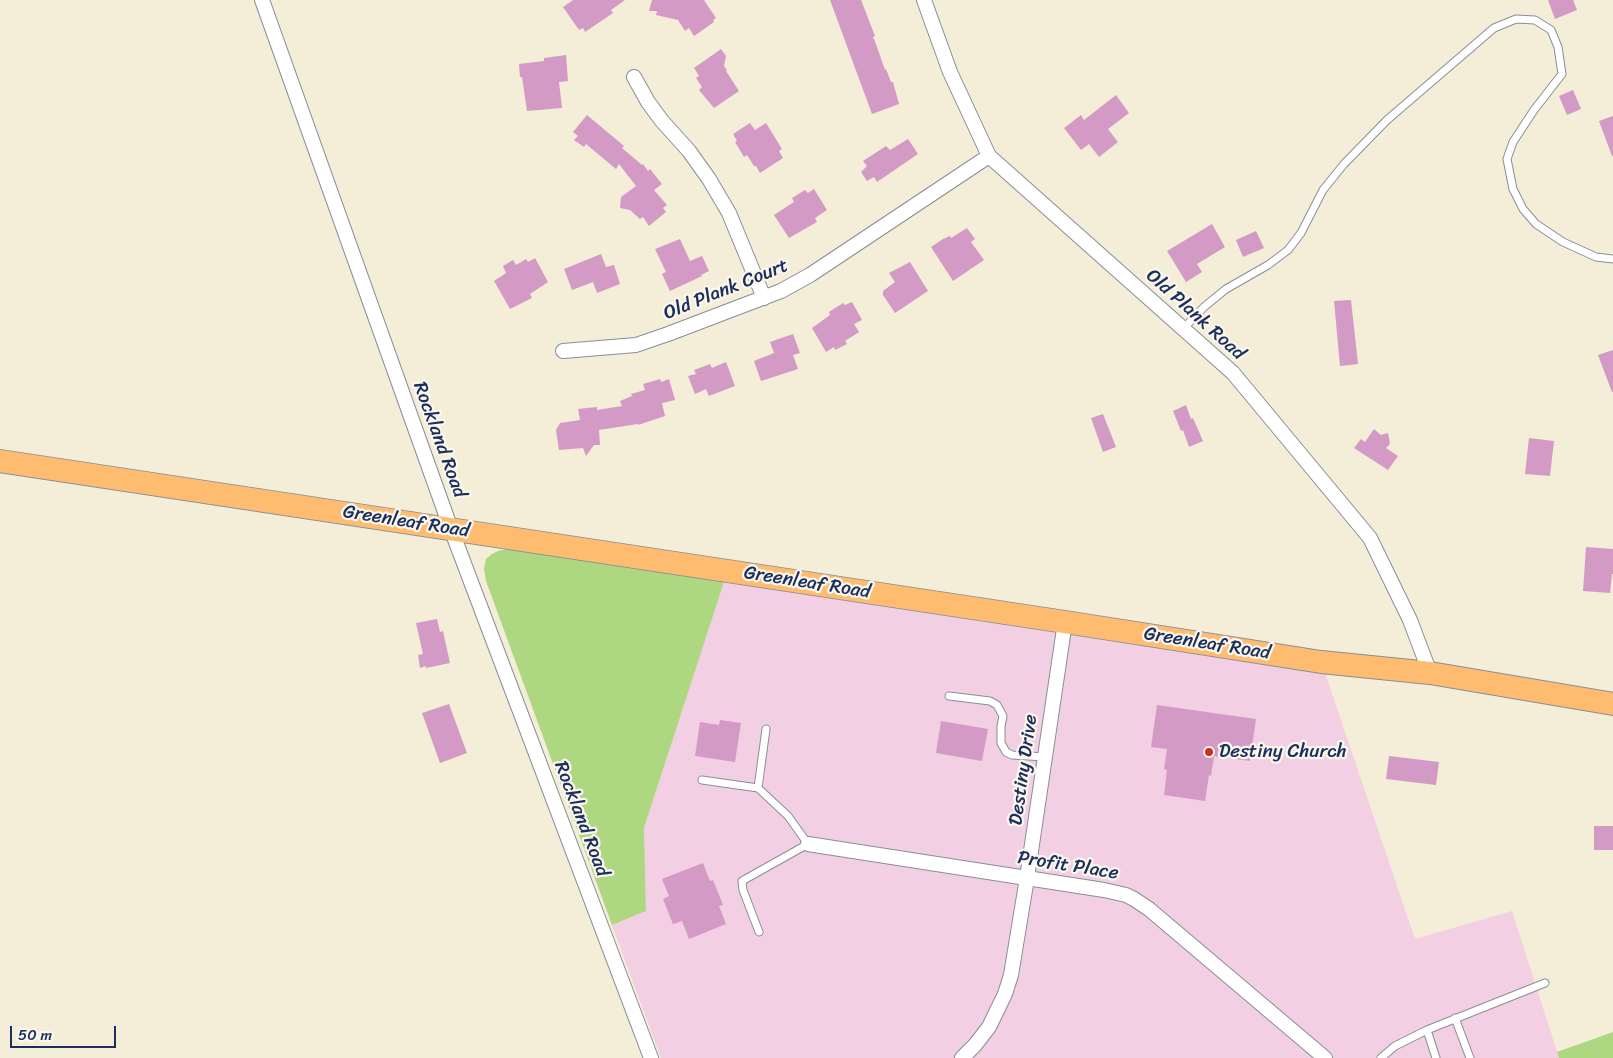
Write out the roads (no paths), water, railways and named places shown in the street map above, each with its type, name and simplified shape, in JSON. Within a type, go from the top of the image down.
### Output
[{"type":"main road","name":"Greenleaf Road","points":[[0,461],[1321,662],[1430,673],[1613,704]]},
{"type":"street","name":"Rockland Road","points":[[262,0],[451,529],[651,1058]]},
{"type":"street","name":"Old Plank Road","points":[[924,0],[950,72],[989,156],[1233,373],[1370,538],[1410,620],[1430,673]]},
{"type":"street","points":[[634,77],[648,102],[689,151],[709,179],[729,213],[764,298]]},
{"type":"street","name":"Old Plank Court","points":[[563,351],[636,345],[780,291],[810,275],[989,156]]},
{"type":"street","name":"Destiny Drive","points":[[962,1058],[989,1027],[1006,994],[1014,962],[1065,622]]},
{"type":"street","name":"Profit Place","points":[[808,844],[1118,892],[1134,898],[1325,1058]]},
{"type":"lane","points":[[1183,329],[1204,307],[1226,289],[1268,265],[1288,250],[1301,233],[1323,190],[1344,164],[1387,120],[1494,28],[1516,20],[1535,20],[1551,30],[1558,47],[1562,74],[1534,110],[1513,142],[1507,159],[1513,189],[1523,209],[1536,224],[1563,242],[1596,257],[1613,259]]},
{"type":"lane","points":[[949,696],[990,701],[997,705],[1003,716],[1001,743],[1006,752],[1012,755],[1045,757]]},
{"type":"lane","points":[[758,788],[766,730]]},
{"type":"lane","points":[[702,780],[758,788],[788,816],[808,844],[742,881],[743,890],[759,932]]},
{"type":"lane","points":[[1382,1058],[1395,1046],[1426,1030],[1545,983]]},
{"type":"lane","points":[[1455,1018],[1470,1058]]},
{"type":"lane","points":[[1426,1030],[1436,1058]]},
{"type":"place","name":"Destiny Church","points":[[1209,752]]}]
